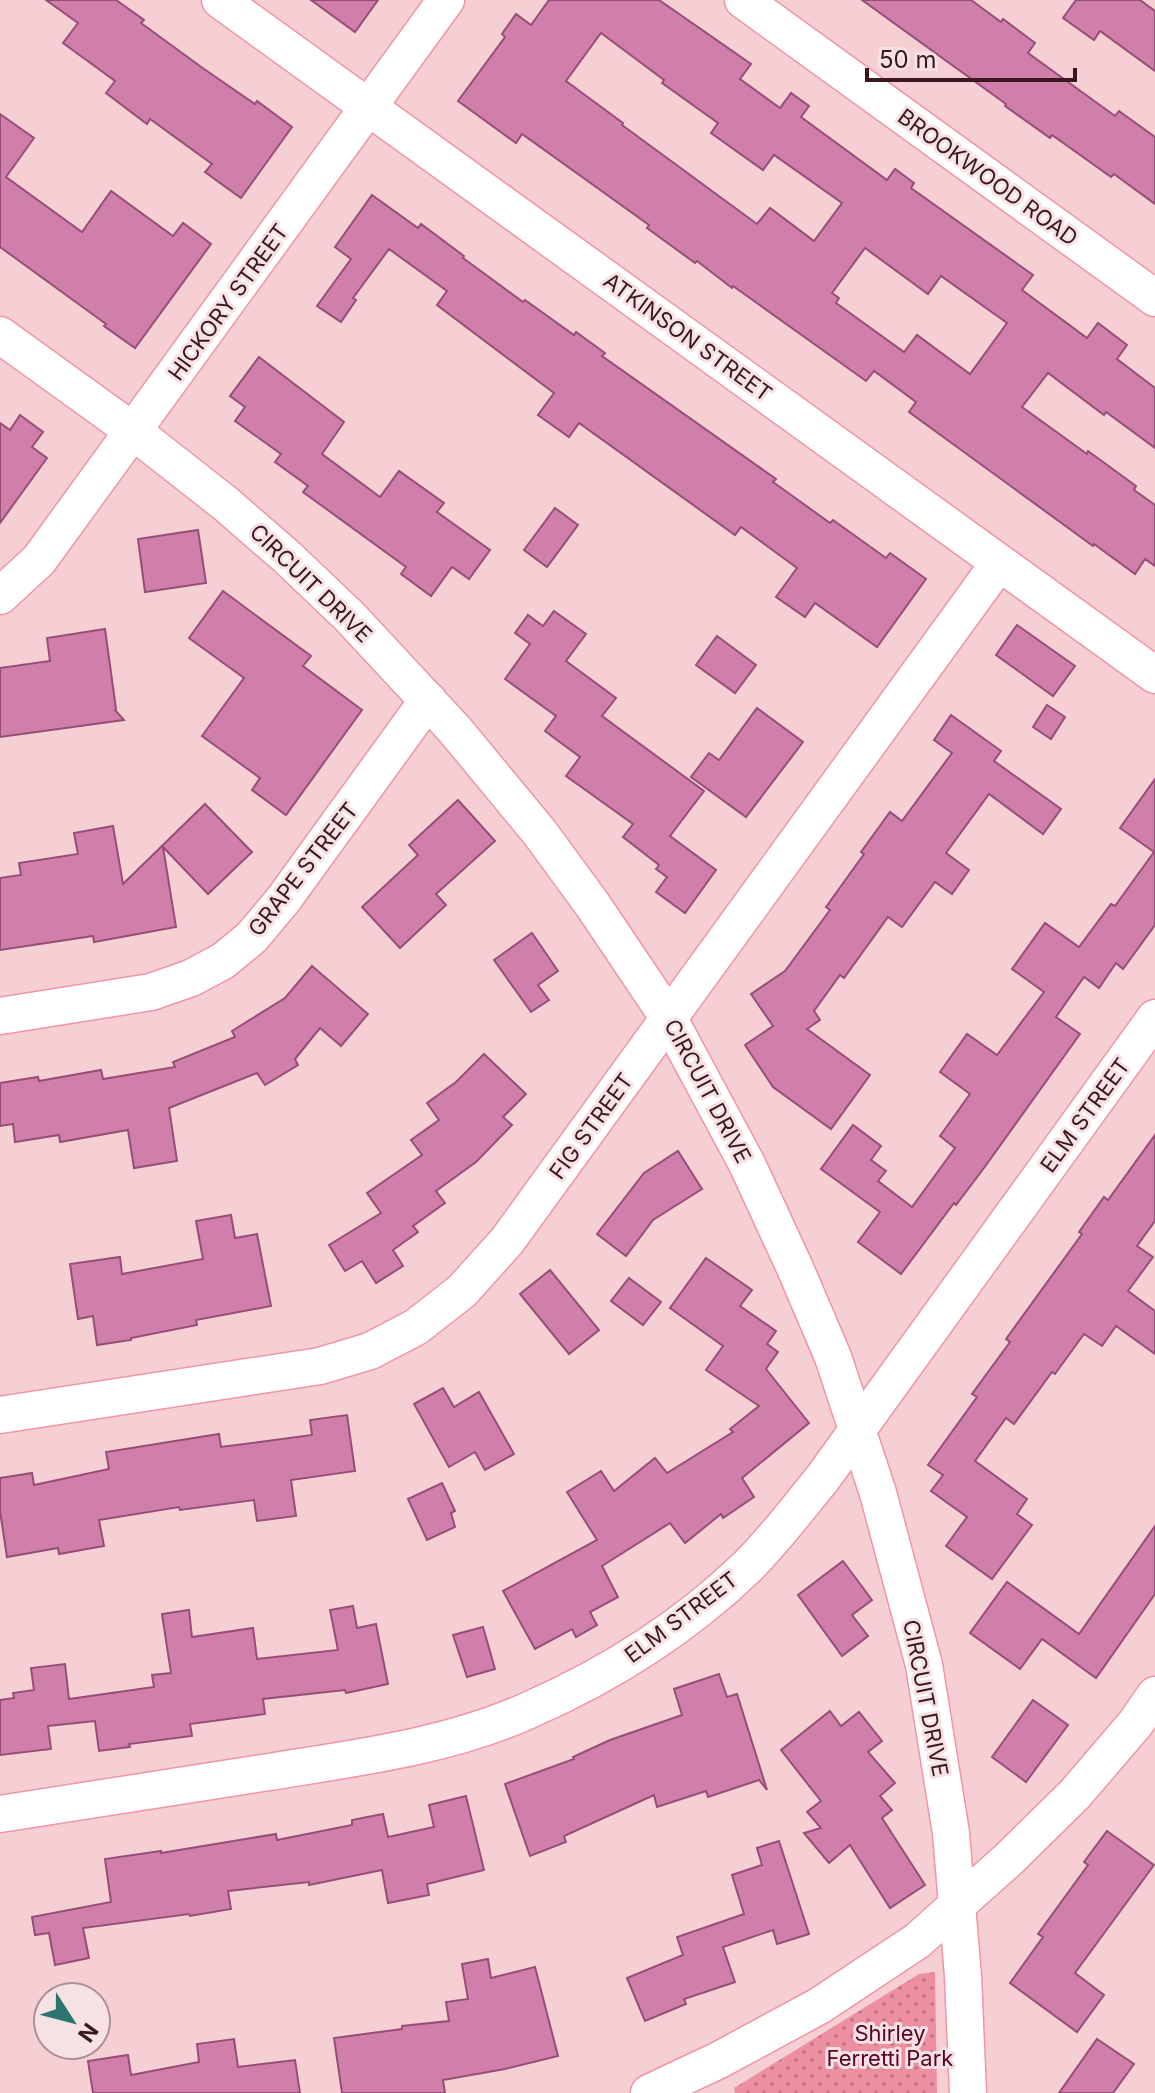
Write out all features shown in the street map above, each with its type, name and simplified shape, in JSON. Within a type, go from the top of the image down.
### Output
[{"type":"street","name":"ATKINSON STREET","points":[[220,0],[1155,675]]},
{"type":"street","name":"HICKORY STREET","points":[[0,596],[39,560],[446,0]]},
{"type":"street","name":"BROOKWOOD ROAD","points":[[743,0],[1155,298]]},
{"type":"street","name":"CIRCUIT DRIVE","points":[[0,335],[133,431],[226,504],[350,617],[428,700],[540,833],[668,1017],[753,1177],[833,1357],[878,1493],[924,1665],[951,1833],[968,2093]]},
{"type":"street","name":"FIG STREET","points":[[0,1415],[320,1366],[370,1351],[416,1327],[462,1291],[507,1241],[999,563]]},
{"type":"street","name":"GRAPE STREET","points":[[0,1016],[151,992],[191,978],[223,961],[252,937],[283,900],[428,700]]},
{"type":"street","name":"ELM STREET","points":[[0,1814],[394,1751],[461,1735],[525,1712],[576,1687],[662,1636],[710,1600],[785,1525],[858,1430],[1155,1018]]},
{"type":"street","points":[[649,2093],[719,2060],[819,2006],[917,1941],[1075,1794],[1135,1724],[1155,1695]]},
{"type":"green space","name":"Shirley Ferretti Park","points":[[935,1972],[937,2093],[735,2093],[734,2088],[919,1974]]},
{"type":"building","points":[[46,0],[116,0],[144,20],[141,23],[204,69],[255,104],[257,101],[292,127],[241,198],[205,172],[212,164],[150,119],[147,124],[106,93],[115,81],[63,43],[78,23]]},
{"type":"building","points":[[311,0],[378,0],[355,32]]},
{"type":"building","points":[[549,0],[659,0],[751,64],[740,79],[780,108],[791,93],[809,106],[801,117],[887,180],[895,169],[914,183],[911,188],[1033,275],[1022,290],[1087,338],[1098,323],[1127,345],[1117,359],[1155,388],[1155,448],[1048,373],[1022,407],[1136,486],[1134,490],[1155,505],[1155,566],[1145,559],[1135,574],[1093,546],[909,412],[916,402],[874,371],[866,381],[697,261],[695,263],[647,228],[649,225],[522,134],[516,143],[458,101],[505,37],[502,34],[516,14],[531,25]],"holes":[[[601,33],[664,80],[662,83],[718,123],[711,133],[763,170],[774,155],[842,203],[814,241],[770,208],[757,224],[566,81]],[[865,248],[928,294],[941,276],[1007,323],[970,374],[917,335],[904,352],[836,303],[839,298],[832,293]]]},
{"type":"building","points":[[862,0],[971,0],[1001,22],[1003,19],[1035,43],[1028,53],[1115,116],[1119,111],[1155,137],[1155,204],[1052,135],[1050,138]]},
{"type":"building","points":[[1076,0],[1140,0],[1155,11],[1155,71],[1100,31],[1094,40],[1063,18]]},
{"type":"building","points":[[0,114],[34,138],[6,177],[82,232],[111,191],[173,236],[183,223],[211,244],[135,348],[0,247]]},
{"type":"building","points":[[372,195],[418,228],[421,224],[523,302],[525,300],[574,335],[576,332],[605,353],[602,356],[776,479],[773,482],[830,523],[833,520],[886,558],[890,553],[926,579],[877,647],[815,603],[805,617],[776,597],[797,568],[741,527],[735,535],[579,423],[569,437],[538,415],[554,393],[437,305],[447,291],[389,249],[353,298],[356,300],[341,322],[317,306],[351,259],[335,247]]},
{"type":"building","points":[[259,357],[344,422],[322,454],[380,497],[399,471],[444,503],[437,512],[490,550],[469,579],[452,567],[431,596],[401,574],[406,567],[303,492],[308,486],[275,462],[281,454],[235,421],[245,407],[230,396]]},
{"type":"building","points":[[20,415],[43,432],[32,447],[47,458],[0,523],[0,423],[10,430]]},
{"type":"building","points":[[555,508],[578,525],[547,567],[524,550]]},
{"type":"building","points":[[198,530],[206,583],[145,592],[138,539]]},
{"type":"building","points":[[223,591],[311,656],[303,666],[362,710],[286,815],[252,790],[260,778],[202,736],[244,678],[189,638]]},
{"type":"building","points":[[554,611],[586,634],[566,661],[616,698],[602,716],[704,791],[670,836],[716,870],[685,913],[656,892],[667,877],[656,869],[659,865],[623,837],[633,824],[566,776],[580,757],[545,731],[556,716],[505,679],[530,644],[515,633],[528,615],[543,626]]},
{"type":"building","points":[[1017,625],[1075,666],[1053,696],[996,655]]},
{"type":"building","points":[[105,629],[115,710],[124,720],[0,737],[0,668],[50,661],[47,638]]},
{"type":"building","points":[[717,636],[756,665],[735,693],[696,665]]},
{"type":"building","points":[[1047,705],[1065,717],[1051,739],[1033,727]]},
{"type":"building","points":[[757,708],[803,742],[746,817],[691,777],[709,753],[719,760]]},
{"type":"building","points":[[951,715],[1001,751],[994,761],[1061,809],[1043,834],[989,794],[946,853],[969,870],[952,894],[935,882],[902,927],[888,917],[844,978],[840,975],[814,1011],[820,1020],[807,1029],[870,1075],[831,1129],[773,1087],[745,1045],[773,1026],[751,994],[785,971],[830,910],[826,907],[890,812],[902,821],[952,753],[934,740]]},
{"type":"building","points":[[1155,779],[1155,925],[1123,969],[1116,963],[1099,988],[1084,977],[1056,1017],[1080,1034],[984,1168],[901,1274],[858,1242],[880,1212],[821,1169],[853,1125],[881,1146],[871,1160],[886,1171],[878,1181],[912,1207],[955,1148],[940,1136],[970,1094],[940,1072],[967,1034],[997,1055],[1044,992],[1012,969],[1045,923],[1079,947],[1111,904],[1115,906],[1154,852],[1120,828]]},
{"type":"building","points":[[458,800],[495,841],[436,894],[446,905],[400,948],[362,907],[418,855],[409,845]]},
{"type":"building","points":[[205,804],[252,852],[208,894],[163,847],[176,927],[94,942],[93,936],[0,950],[0,878],[21,875],[19,863],[78,854],[74,833],[113,826],[123,884]]},
{"type":"building","points":[[532,933],[558,971],[538,985],[549,1000],[531,1012],[494,960]]},
{"type":"building","points":[[312,966],[368,1014],[341,1046],[320,1028],[295,1059],[298,1065],[265,1085],[257,1073],[169,1108],[177,1161],[134,1168],[128,1130],[60,1142],[59,1135],[15,1142],[13,1124],[0,1126],[0,1083],[38,1077],[39,1081],[101,1070],[103,1079],[175,1067],[173,1062],[235,1037],[232,1031],[285,998]]},
{"type":"building","points":[[484,1054],[526,1094],[503,1117],[512,1125],[476,1162],[436,1191],[445,1203],[413,1226],[418,1232],[393,1250],[403,1266],[376,1283],[362,1261],[345,1271],[329,1245],[381,1213],[367,1193],[422,1155],[411,1140],[439,1120],[427,1103],[456,1082]]},
{"type":"building","points":[[1155,1135],[1155,1221],[1137,1246],[1153,1257],[1128,1291],[1155,1311],[1155,1354],[1116,1326],[1102,1346],[1084,1334],[1014,1424],[1006,1418],[975,1461],[1027,1499],[1017,1514],[1032,1525],[992,1579],[946,1546],[967,1517],[931,1491],[943,1475],[928,1465],[977,1397],[972,1394],[1010,1342],[1006,1339],[1082,1234],[1079,1232],[1104,1197],[1108,1200]]},
{"type":"building","points":[[678,1151],[702,1189],[653,1220],[626,1256],[597,1234],[644,1173]]},
{"type":"building","points":[[231,1215],[235,1238],[257,1234],[271,1306],[196,1320],[197,1325],[97,1345],[93,1316],[78,1319],[70,1264],[120,1257],[122,1274],[203,1259],[196,1221]]},
{"type":"building","points":[[706,1258],[752,1290],[740,1306],[776,1331],[767,1344],[778,1352],[766,1369],[809,1423],[742,1478],[754,1497],[723,1518],[721,1514],[685,1543],[670,1523],[602,1566],[618,1597],[590,1612],[597,1625],[576,1637],[572,1629],[535,1649],[503,1591],[597,1540],[567,1492],[601,1471],[614,1491],[655,1458],[667,1473],[733,1432],[730,1429],[759,1406],[706,1370],[723,1346],[670,1308]]},
{"type":"building","points":[[550,1270],[599,1330],[569,1354],[520,1294]]},
{"type":"building","points":[[629,1278],[661,1302],[643,1325],[611,1301]]},
{"type":"building","points":[[443,1388],[454,1407],[479,1392],[514,1454],[485,1470],[475,1452],[449,1467],[414,1404]]},
{"type":"building","points":[[347,1415],[355,1471],[291,1480],[296,1516],[257,1521],[254,1500],[180,1510],[179,1507],[99,1520],[104,1546],[59,1554],[58,1548],[7,1557],[0,1511],[0,1478],[32,1473],[34,1485],[109,1469],[106,1452],[219,1434],[221,1447],[312,1435],[310,1420]]},
{"type":"building","points":[[442,1483],[455,1511],[451,1513],[455,1527],[427,1540],[408,1499]]},
{"type":"building","points":[[1155,1526],[1155,1594],[1096,1678],[1042,1639],[1020,1669],[970,1633],[1007,1582],[1079,1634]]},
{"type":"building","points":[[843,1561],[872,1600],[852,1615],[868,1636],[842,1656],[798,1595]]},
{"type":"building","points":[[353,1606],[357,1628],[376,1624],[388,1684],[346,1693],[345,1690],[263,1699],[265,1714],[190,1724],[192,1736],[99,1751],[95,1721],[48,1726],[51,1749],[0,1755],[0,1700],[14,1698],[13,1693],[34,1690],[31,1668],[65,1664],[69,1699],[154,1687],[152,1675],[171,1673],[162,1614],[189,1610],[192,1637],[253,1628],[257,1659],[338,1650],[330,1610]]},
{"type":"building","points":[[483,1627],[495,1669],[467,1677],[453,1635]]},
{"type":"building","points":[[719,1674],[727,1697],[737,1694],[767,1790],[759,1780],[708,1797],[706,1791],[657,1807],[654,1795],[564,1836],[566,1842],[530,1856],[505,1784],[574,1759],[610,1740],[682,1715],[674,1689]]},
{"type":"building","points":[[1033,1700],[1068,1725],[1026,1782],[992,1757]]},
{"type":"building","points":[[830,1711],[841,1726],[859,1712],[882,1741],[868,1752],[895,1783],[880,1796],[892,1810],[882,1818],[925,1885],[890,1908],[850,1845],[829,1863],[804,1833],[821,1828],[807,1812],[821,1801],[781,1750]]},
{"type":"building","points":[[466,1796],[484,1870],[427,1884],[429,1895],[388,1903],[382,1870],[309,1885],[309,1882],[228,1891],[231,1909],[83,1928],[89,1958],[55,1965],[49,1933],[35,1935],[32,1917],[111,1902],[105,1859],[276,1834],[277,1840],[352,1825],[352,1820],[383,1814],[388,1837],[434,1827],[429,1805]]},
{"type":"building","points":[[1107,1831],[1154,1865],[1075,1973],[1104,1995],[1077,2032],[1010,1983],[1043,1937],[1038,1934],[1088,1865],[1084,1862]]},
{"type":"building","points":[[779,1841],[809,1934],[777,1944],[773,1930],[723,1947],[735,1982],[684,1999],[686,2004],[645,2021],[627,1978],[683,1955],[677,1937],[744,1914],[732,1875],[762,1865],[757,1848]]},
{"type":"building","points":[[488,1959],[491,1978],[535,1967],[558,2056],[443,2080],[445,2093],[342,2093],[334,2038],[449,2021],[446,2002],[468,1999],[462,1964]]},
{"type":"building","points":[[234,2039],[238,2067],[295,2060],[300,2093],[93,2093],[88,2061],[112,2061],[112,2057],[128,2055],[131,2075],[199,2062],[197,2044]]},
{"type":"building","points":[[1097,2039],[1134,2064],[1113,2093],[1059,2093]]}]
